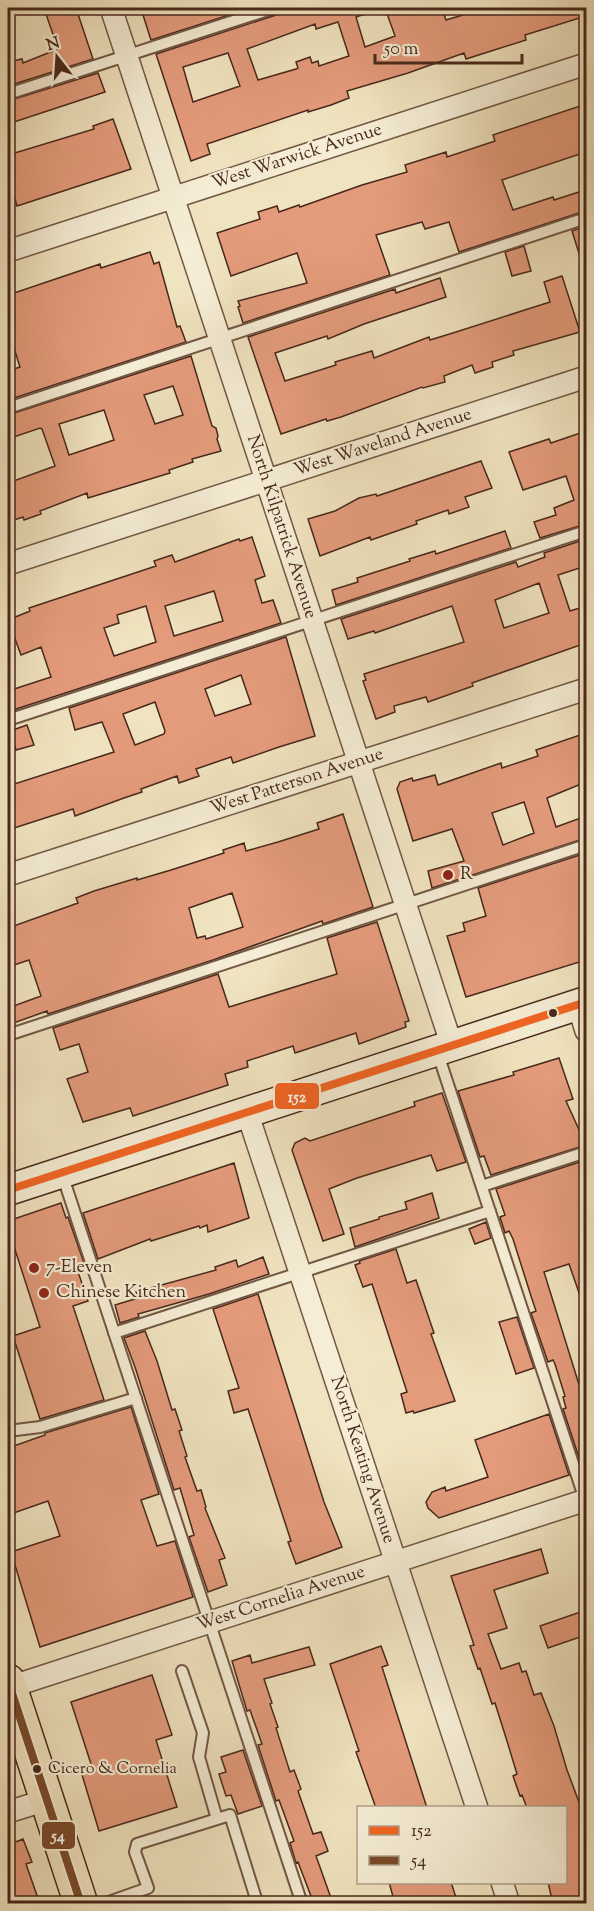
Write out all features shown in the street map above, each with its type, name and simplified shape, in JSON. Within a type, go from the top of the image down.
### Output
[{"type":"main road","points":[[8,1190],[444,1048],[584,1012]]},
{"type":"main road","points":[[9,1684],[81,1904]]},
{"type":"street","name":"North Kilpatrick Avenue","points":[[111,8],[405,905],[444,1048]]},
{"type":"street","name":"West Warwick Avenue","points":[[8,251],[586,64]]},
{"type":"street","name":"West Waveland Avenue","points":[[8,564],[586,377]]},
{"type":"street","name":"West Patterson Avenue","points":[[8,876],[586,689]]},
{"type":"street","name":"North Keating Avenue","points":[[247,1112],[476,1806]]},
{"type":"street","name":"West Cornelia Avenue","points":[[9,1684],[586,1501]]},
{"type":"street","points":[[8,1812],[46,1800]]},
{"type":"street","points":[[503,1884],[508,1904]]},
{"type":"lane","points":[[8,94],[274,8]]},
{"type":"lane","points":[[8,408],[586,219]]},
{"type":"lane","points":[[8,720],[586,531]]},
{"type":"lane","points":[[8,1035],[586,845]]},
{"type":"lane","points":[[444,1048],[482,1186],[586,1501]]},
{"type":"lane","points":[[482,1186],[586,1152]]},
{"type":"lane","points":[[61,1173],[302,1904]]},
{"type":"lane","points":[[114,1333],[490,1211]]},
{"type":"lane","points":[[8,1431],[40,1427],[136,1398]]},
{"type":"lane","points":[[182,1671],[203,1733],[199,1757],[217,1819]]},
{"type":"lane","points":[[102,1904],[148,1888],[135,1852],[137,1844],[230,1815],[257,1902],[253,1904]]},
{"type":"building","points":[[44,8],[76,8],[93,59],[8,86],[8,62],[22,59],[23,63],[58,49]]},
{"type":"building","points":[[181,8],[251,8],[151,40],[143,15]]},
{"type":"building","points":[[281,8],[373,8],[374,11],[356,17],[365,47],[395,36],[385,8],[442,8],[446,20],[486,8],[586,8],[586,16],[525,35],[526,40],[466,59],[464,53],[347,91],[349,98],[331,105],[308,112],[308,110],[207,144],[210,154],[191,161],[156,54],[280,13]],"holes":[[[338,22],[349,56],[319,66],[318,61],[312,63],[310,57],[296,62],[298,68],[296,69],[258,80],[247,49],[315,24],[316,29]],[[228,53],[240,86],[193,102],[183,67]]]},
{"type":"building","points":[[98,73],[105,92],[8,124],[8,101]]},
{"type":"building","points":[[586,104],[586,152],[502,180],[513,210],[553,197],[554,200],[579,192],[585,211],[459,252],[449,222],[425,229],[422,222],[376,235],[390,275],[243,323],[238,301],[307,283],[297,253],[231,276],[217,233],[260,219],[258,212],[277,206],[279,212],[299,205],[300,207],[407,172],[405,165],[446,152],[447,157],[495,141],[493,135]]},
{"type":"building","points":[[113,119],[131,169],[17,206],[15,199],[8,202],[8,155],[94,129],[93,126]]},
{"type":"building","points":[[586,226],[586,265],[583,266],[572,231]]},
{"type":"building","points":[[524,246],[531,271],[512,276],[505,252]]},
{"type":"building","points":[[150,252],[154,264],[159,262],[177,327],[180,326],[186,342],[8,400],[8,371],[20,367],[8,329],[8,295],[100,264],[101,268]]},
{"type":"building","points":[[562,276],[580,332],[513,351],[514,355],[492,362],[493,367],[475,373],[472,365],[444,376],[445,382],[422,387],[341,417],[327,421],[326,419],[281,434],[248,337],[395,289],[396,293],[440,278],[446,297],[364,324],[328,339],[327,336],[275,353],[285,381],[336,365],[335,362],[372,351],[374,358],[429,337],[430,340],[550,302],[544,282]]},
{"type":"building","points":[[191,356],[212,426],[216,428],[221,451],[192,459],[193,462],[169,470],[170,473],[88,498],[87,493],[40,511],[41,514],[24,520],[23,517],[8,522],[8,483],[55,466],[42,429],[8,439],[8,415]],"holes":[[[173,386],[183,415],[155,424],[144,395]],[[104,410],[114,440],[69,455],[59,424]]]},
{"type":"building","points":[[586,431],[586,524],[540,538],[534,522],[556,515],[554,508],[574,500],[566,476],[523,490],[509,452],[549,439],[551,443]]},
{"type":"building","points":[[481,461],[492,488],[465,497],[469,507],[449,514],[448,510],[416,521],[417,524],[371,540],[370,537],[320,556],[308,519],[335,511],[359,498],[376,494],[377,496]]},
{"type":"building","points":[[505,531],[511,548],[336,605],[332,590],[358,582],[357,578],[410,561],[409,559],[435,551],[436,554]]},
{"type":"building","points":[[252,537],[265,576],[255,580],[262,603],[273,600],[281,623],[13,710],[8,691],[51,677],[41,647],[21,655],[8,620],[30,611],[29,608],[156,566],[154,561],[172,555],[175,562],[239,539],[240,541]],"holes":[[[214,591],[223,621],[174,636],[165,606]],[[146,606],[156,642],[114,656],[104,628],[119,623],[117,615]]]},
{"type":"building","points":[[586,539],[586,566],[558,575],[570,611],[586,606],[586,643],[472,683],[473,686],[428,702],[426,697],[394,706],[395,712],[376,719],[363,681],[366,680],[364,674],[464,642],[452,606],[375,633],[374,631],[348,639],[341,619],[516,562],[518,567],[545,557],[544,553]],"holes":[[[539,583],[549,613],[504,628],[495,600]]]},
{"type":"building","points":[[286,637],[315,736],[233,763],[231,757],[196,769],[199,776],[179,783],[177,776],[141,789],[142,792],[75,816],[73,809],[8,830],[8,786],[114,752],[102,722],[75,730],[69,708]],"holes":[[[241,675],[251,704],[215,716],[205,689]],[[155,702],[164,734],[135,745],[123,714]]]},
{"type":"building","points":[[27,725],[34,745],[16,750],[10,731]]},
{"type":"building","points":[[586,733],[586,782],[547,798],[556,827],[586,816],[586,838],[432,888],[428,871],[464,861],[452,829],[413,841],[397,789],[400,782],[435,775],[438,785],[501,763],[502,768],[538,756],[536,750]],"holes":[[[524,802],[534,833],[503,845],[492,813]]]},
{"type":"building","points":[[343,814],[373,907],[323,924],[322,921],[213,960],[8,1025],[8,1008],[41,996],[29,960],[8,967],[8,928],[78,903],[76,898],[94,891],[171,870],[224,853],[223,850],[244,843],[246,851],[278,842],[319,829],[317,823]],"holes":[[[232,893],[243,927],[206,939],[205,936],[197,938],[189,908]]]},
{"type":"building","points":[[586,853],[586,960],[466,997],[447,936],[465,931],[463,923],[486,916],[478,888]]},
{"type":"building","points":[[377,922],[409,1021],[405,1022],[406,1027],[359,1044],[356,1033],[295,1053],[293,1046],[247,1061],[248,1067],[225,1074],[228,1085],[133,1116],[130,1108],[83,1122],[67,1079],[88,1072],[79,1044],[60,1050],[53,1028],[218,974],[229,1007],[337,974],[327,938]]},
{"type":"building","points":[[559,1058],[573,1099],[566,1101],[586,1145],[491,1175],[484,1156],[480,1157],[458,1091],[514,1075],[513,1072]]},
{"type":"building","points":[[442,1093],[466,1162],[437,1171],[431,1155],[329,1189],[344,1234],[323,1241],[292,1150],[295,1143],[305,1138],[310,1141],[415,1106],[414,1102]]},
{"type":"building","points":[[586,1160],[586,1307],[584,1307],[569,1264],[544,1272],[586,1402],[586,1469],[583,1470],[563,1409],[566,1408],[563,1397],[565,1396],[555,1364],[553,1360],[548,1362],[531,1313],[536,1311],[513,1239],[509,1231],[505,1233],[500,1217],[505,1215],[496,1189]]},
{"type":"building","points":[[234,1163],[249,1218],[208,1232],[207,1225],[151,1241],[150,1239],[98,1259],[83,1213]]},
{"type":"building","points":[[432,1193],[439,1218],[355,1247],[350,1228],[407,1209],[405,1202]]},
{"type":"building","points":[[61,1203],[84,1263],[76,1266],[88,1301],[73,1306],[104,1400],[40,1419],[13,1336],[40,1327],[8,1228],[8,1221]]},
{"type":"building","points":[[486,1222],[491,1238],[475,1244],[469,1229]]},
{"type":"building","points":[[396,1249],[407,1283],[416,1280],[434,1333],[431,1334],[455,1401],[414,1413],[413,1411],[406,1413],[401,1394],[407,1392],[372,1284],[363,1287],[355,1265],[360,1263],[359,1261]]},
{"type":"building","points":[[263,1257],[269,1274],[138,1314],[139,1317],[120,1323],[115,1305],[138,1298],[136,1292],[216,1270],[215,1267],[236,1260],[238,1267]]},
{"type":"building","points":[[258,1294],[324,1502],[342,1547],[296,1564],[288,1542],[291,1541],[248,1409],[234,1413],[228,1391],[239,1388],[213,1309]]},
{"type":"building","points":[[517,1317],[534,1368],[516,1374],[499,1322]]},
{"type":"building","points":[[145,1331],[172,1410],[175,1409],[182,1430],[179,1431],[187,1456],[185,1457],[197,1491],[201,1490],[205,1508],[225,1558],[219,1560],[227,1585],[208,1592],[189,1537],[194,1535],[180,1488],[174,1490],[124,1338]]},
{"type":"building","points":[[131,1407],[159,1494],[141,1500],[157,1546],[175,1541],[193,1597],[40,1647],[11,1552],[60,1536],[48,1501],[8,1515],[8,1448],[45,1435],[45,1433]]},
{"type":"building","points":[[549,1414],[569,1475],[439,1518],[428,1508],[426,1502],[432,1492],[445,1487],[446,1491],[488,1477],[475,1440]]},
{"type":"building","points":[[541,1549],[548,1573],[494,1590],[507,1628],[488,1634],[501,1669],[519,1663],[522,1672],[526,1671],[534,1695],[541,1693],[554,1726],[586,1821],[586,1904],[553,1904],[548,1884],[567,1884],[567,1806],[526,1806],[522,1795],[520,1796],[513,1776],[517,1774],[507,1741],[495,1703],[492,1704],[470,1646],[474,1645],[451,1576]]},
{"type":"building","points":[[586,1610],[586,1635],[548,1648],[540,1626]]},
{"type":"building","points":[[381,1646],[388,1665],[382,1667],[426,1806],[375,1806],[356,1752],[359,1751],[330,1664]]},
{"type":"building","points":[[309,1647],[315,1665],[264,1679],[278,1727],[276,1728],[290,1772],[294,1770],[301,1789],[298,1791],[313,1834],[321,1832],[328,1851],[316,1856],[331,1898],[314,1904],[298,1862],[296,1863],[290,1843],[294,1841],[279,1800],[276,1801],[258,1745],[262,1744],[250,1710],[247,1711],[232,1661],[250,1655],[252,1663]]},
{"type":"building","points":[[152,1675],[172,1735],[156,1740],[177,1807],[99,1831],[80,1768],[91,1764],[71,1702]]},
{"type":"building","points":[[243,1750],[262,1806],[238,1814],[231,1795],[226,1796],[219,1774],[226,1772],[221,1757]]},
{"type":"building","points":[[23,1839],[32,1862],[26,1864],[40,1904],[8,1904],[8,1845]]},
{"type":"building","points":[[390,1884],[452,1884],[458,1904],[395,1904]]},
{"type":"transit line","name":"152","points":[[8,1190],[586,1002]]},
{"type":"transit line","name":"54","points":[[8,1681],[81,1904]]},
{"type":"place","name":"R","points":[[448,875]]},
{"type":"place","name":"7-Eleven","points":[[34,1268]]},
{"type":"place","name":"Chinese Kitchen","points":[[44,1293]]},
{"type":"place","name":"Cicero & Cornelia","points":[[37,1769]]}]
